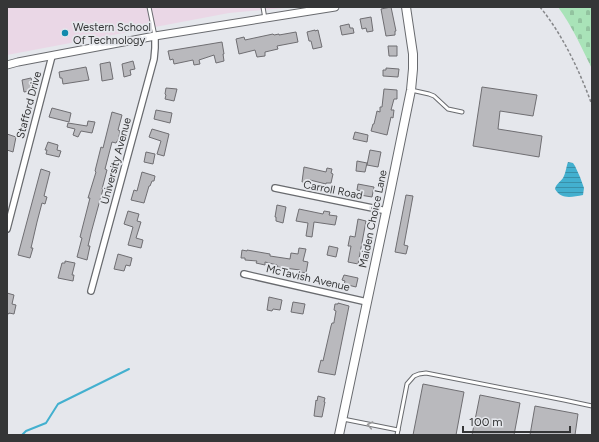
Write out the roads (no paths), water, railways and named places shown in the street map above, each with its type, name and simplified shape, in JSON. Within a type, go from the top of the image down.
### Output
[{"type":"main road","name":"Maiden Choice Lane","points":[[339,435],[387,211],[411,90],[413,54],[406,7]]},
{"type":"street","points":[[7,65],[155,36],[335,7]]},
{"type":"street","name":"University Avenue","points":[[91,291],[154,59],[155,36]]},
{"type":"street","name":"Stafford Drive","points":[[7,229],[52,56]]},
{"type":"street","name":"Carroll Road","points":[[275,188],[387,211]]},
{"type":"street","name":"McTavish Avenue","points":[[244,274],[367,302]]},
{"type":"lane","points":[[149,7],[155,36]]},
{"type":"lane","points":[[263,7],[265,19]]},
{"type":"lane","points":[[411,90],[434,96],[448,109],[462,112]]},
{"type":"lane","points":[[397,435],[408,384],[414,376],[419,374],[426,373],[592,406]]},
{"type":"lane","points":[[342,419],[398,430]]},
{"type":"water","points":[[568,162],[573,163],[580,177],[584,188],[583,195],[567,197],[560,195],[555,189],[557,184],[564,176]]},
{"type":"waterway","points":[[22,435],[26,431],[46,423],[58,404],[129,369]]},
{"type":"place","name":"Western School Of Technology","points":[[65,33]]}]
